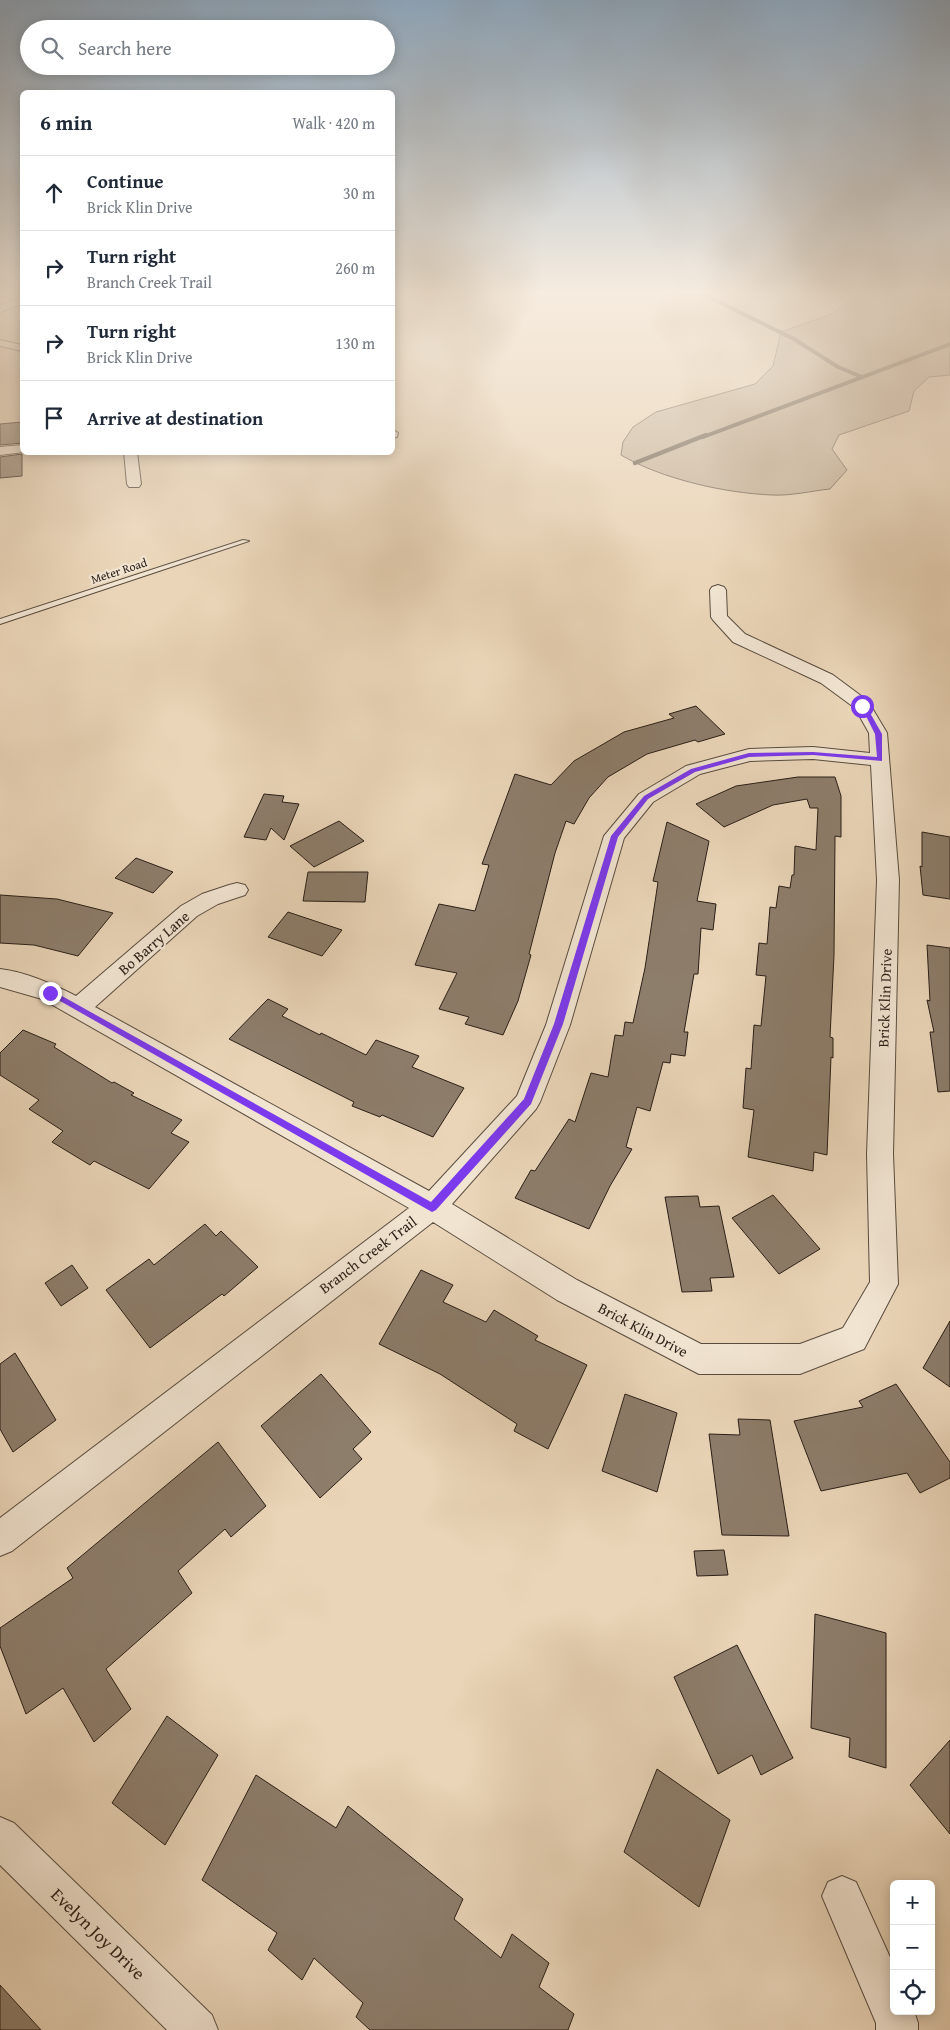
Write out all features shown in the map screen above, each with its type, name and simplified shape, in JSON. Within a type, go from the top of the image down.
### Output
[{"type":"street","points":[[0,451],[20,449]]},
{"type":"street","points":[[130,455],[134,484]]},
{"type":"street","name":"Brick Klin Drive","points":[[0,978],[50,993],[78,1008],[432,1207],[567,1290],[699,1359],[800,1359],[853,1339],[884,1284],[880,1154],[888,880],[878,734],[862,706],[827,679],[739,638],[719,617],[718,590]]},
{"type":"street","name":"Branch Creek Trail","points":[[0,1539],[376,1248],[432,1207],[528,1102],[558,1024],[614,836],[646,798],[693,770],[749,755],[813,754],[880,760]]},
{"type":"street","name":"Bo Barry Lane","points":[[78,1008],[189,911],[210,899],[237,890]]},
{"type":"street","name":"Evelyn Joy Drive","points":[[0,1837],[197,2030]]},
{"type":"street","points":[[842,1896],[897,2023],[897,2030]]},
{"type":"lane","name":"Meter Road","points":[[0,622],[245,541]]},
{"type":"shaded area","points":[[752,385],[921,385],[914,391],[909,411],[839,435],[832,449],[847,470],[830,489],[794,494],[753,494],[714,488],[674,478],[637,464],[621,455],[623,442],[633,427],[656,412]]},
{"type":"building","points":[[20,422],[20,443],[0,445],[0,424]]},
{"type":"building","points":[[22,455],[22,476],[0,478],[0,457]]},
{"type":"building","points":[[696,706],[725,734],[698,742],[695,740],[647,754],[608,777],[589,798],[574,824],[566,821],[555,853],[518,1001],[503,1035],[465,1024],[469,1017],[439,1009],[457,973],[415,965],[439,904],[475,911],[489,865],[482,864],[515,774],[551,785],[574,761],[624,732],[674,718],[669,714]]},
{"type":"building","points":[[798,777],[835,777],[841,796],[841,837],[835,836],[834,955],[830,1037],[833,1038],[833,1058],[831,1057],[827,1155],[814,1152],[813,1171],[748,1157],[754,1110],[743,1108],[746,1068],[751,1069],[754,1025],[761,1026],[766,976],[756,975],[759,943],[767,944],[770,907],[776,908],[779,886],[790,888],[792,875],[794,875],[795,846],[816,850],[818,808],[810,808],[807,799],[773,805],[724,827],[696,804],[736,786]]},
{"type":"building","points":[[264,794],[284,796],[282,802],[299,804],[284,840],[271,828],[266,840],[244,837]]},
{"type":"building","points":[[339,821],[364,841],[314,867],[290,846]]},
{"type":"building","points":[[667,822],[709,841],[697,901],[716,904],[713,930],[701,928],[698,974],[694,974],[684,1032],[688,1032],[685,1056],[671,1054],[670,1063],[663,1062],[650,1111],[637,1107],[626,1147],[632,1149],[610,1186],[589,1229],[515,1198],[531,1170],[535,1171],[569,1119],[575,1122],[591,1073],[608,1077],[615,1035],[623,1036],[625,1022],[633,1023],[645,968],[658,882],[653,881]]},
{"type":"building","points":[[922,832],[950,837],[950,899],[923,895],[920,866],[922,867]]},
{"type":"building","points":[[136,858],[173,872],[153,893],[115,878]]},
{"type":"building","points":[[308,872],[368,872],[365,902],[303,901]]},
{"type":"building","points":[[0,895],[57,899],[113,913],[78,956],[34,945],[0,943]]},
{"type":"building","points":[[288,912],[342,930],[322,956],[268,937]]},
{"type":"building","points":[[927,945],[950,948],[950,1091],[938,1092],[930,1032],[934,1032],[927,1000],[930,1001]]},
{"type":"building","points":[[268,999],[288,1009],[282,1016],[320,1035],[321,1033],[366,1055],[376,1040],[419,1056],[412,1067],[464,1088],[433,1137],[382,1115],[380,1117],[352,1106],[354,1102],[229,1039]]},
{"type":"building","points":[[23,1030],[56,1044],[54,1047],[112,1083],[114,1082],[134,1093],[131,1095],[182,1120],[171,1133],[189,1142],[149,1189],[94,1161],[90,1165],[52,1142],[63,1131],[29,1109],[39,1100],[0,1075],[0,1053]]},
{"type":"building","points":[[773,1195],[820,1249],[779,1274],[732,1218]]},
{"type":"building","points":[[698,1196],[700,1207],[719,1206],[734,1277],[710,1278],[712,1291],[682,1292],[665,1197]]},
{"type":"building","points":[[205,1224],[216,1236],[221,1231],[258,1267],[224,1296],[222,1294],[150,1348],[106,1290],[149,1259],[154,1265]]},
{"type":"building","points":[[72,1265],[88,1288],[61,1306],[45,1283]]},
{"type":"building","points":[[421,1270],[453,1285],[443,1302],[486,1322],[494,1310],[538,1336],[535,1340],[587,1365],[548,1449],[514,1431],[517,1424],[440,1374],[379,1344]]},
{"type":"building","points":[[950,1321],[950,1387],[923,1368]]},
{"type":"building","points":[[15,1353],[56,1420],[13,1452],[0,1429],[0,1364]]},
{"type":"building","points":[[321,1374],[371,1432],[353,1449],[362,1459],[320,1498],[261,1426]]},
{"type":"building","points":[[896,1384],[950,1462],[950,1478],[920,1493],[907,1473],[821,1491],[794,1421],[863,1407],[859,1401]]},
{"type":"building","points":[[625,1394],[677,1413],[657,1492],[602,1471]]},
{"type":"building","points":[[738,1419],[770,1420],[789,1536],[722,1535],[709,1434],[740,1435]]},
{"type":"building","points":[[218,1442],[266,1506],[231,1537],[225,1529],[178,1571],[192,1593],[106,1669],[131,1709],[94,1742],[63,1688],[26,1714],[0,1646],[0,1628],[73,1578],[67,1568]]},
{"type":"building","points":[[724,1550],[728,1575],[697,1576],[694,1551]]},
{"type":"building","points":[[815,1614],[886,1633],[886,1768],[849,1757],[850,1738],[811,1728]]},
{"type":"building","points":[[737,1645],[793,1758],[761,1775],[752,1755],[718,1774],[674,1677]]},
{"type":"building","points":[[167,1716],[218,1755],[165,1845],[112,1803]]},
{"type":"building","points":[[950,1740],[950,1834],[910,1785]]},
{"type":"building","points":[[657,1769],[730,1820],[699,1907],[624,1852]]},
{"type":"building","points":[[256,1775],[336,1828],[348,1806],[463,1899],[454,1919],[501,1958],[512,1934],[549,1963],[539,1987],[574,2014],[568,2030],[370,2030],[356,2017],[363,2003],[314,1958],[302,1980],[268,1950],[277,1933],[202,1880]]},
{"type":"building","points":[[0,1985],[41,2030],[0,2030]]},
{"type":"waterway","points":[[703,437],[842,385]]},
{"type":"waterway","points":[[635,463],[706,435]]},
{"type":"route","points":[[50,993],[432,1207],[528,1102],[558,1024],[614,836],[646,798],[693,770],[749,755],[813,754],[880,760],[878,734],[862,706]]}]
